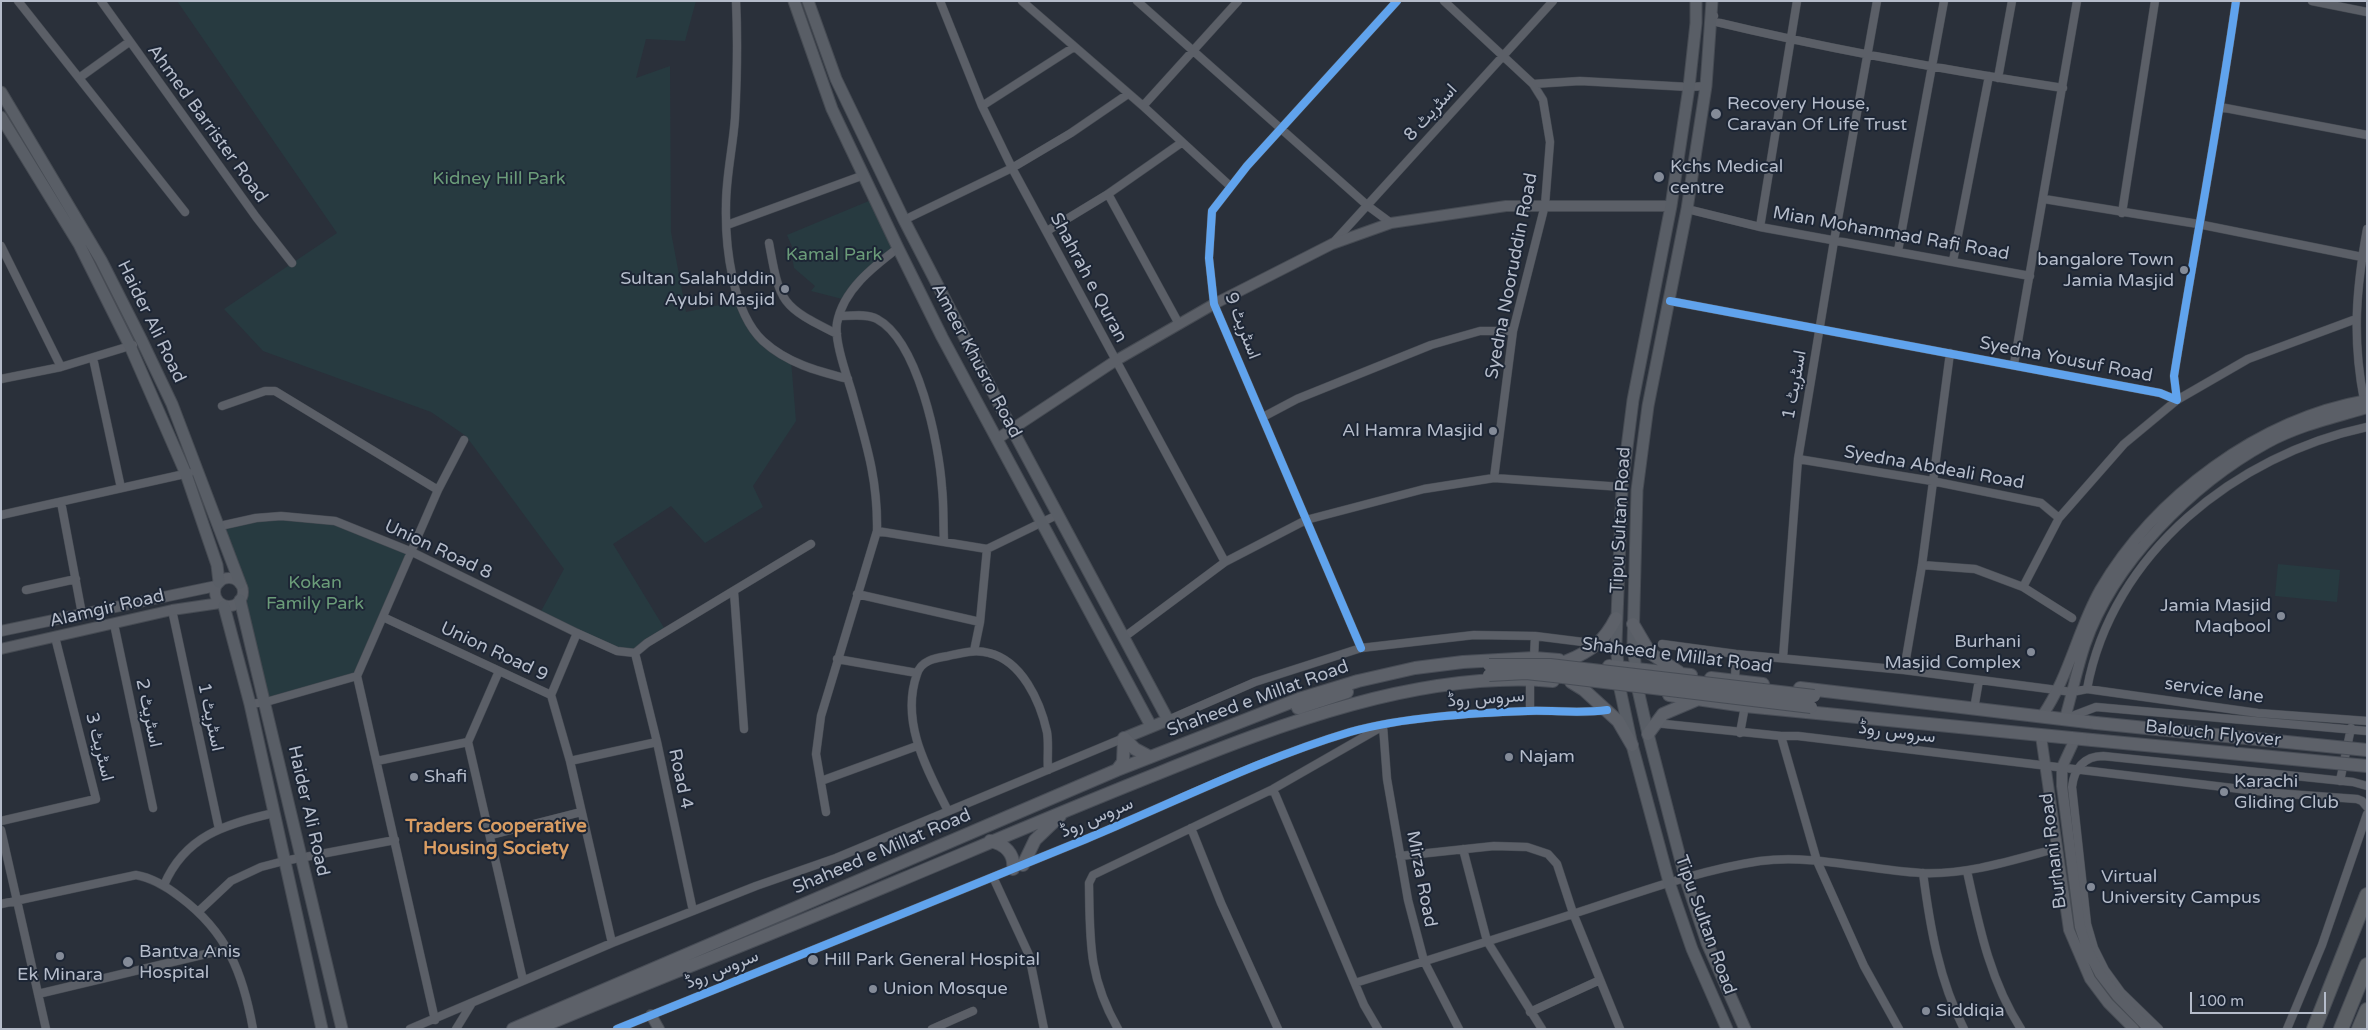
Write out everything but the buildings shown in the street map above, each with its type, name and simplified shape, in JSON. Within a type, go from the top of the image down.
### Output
[{"type":"highway","points":[[2314,1028],[2367,895]]},
{"type":"highway","points":[[2342,1029],[2367,965]]},
{"type":"highway","points":[[2359,1029],[2367,1010]]},
{"type":"main road","name":"Ameer Khusro Road","points":[[794,1],[832,109],[898,248],[997,439],[1152,726]]},
{"type":"main road","name":"Ameer Khusro Road","points":[[808,1],[836,79],[904,220],[1057,515],[1168,720]]},
{"type":"main road","name":"Tipu Sultan Road","points":[[1696,1],[1696,23],[1689,87],[1671,206],[1633,400],[1622,487],[1616,618],[1620,689],[1632,745],[1669,882],[1692,949],[1727,1029]]},
{"type":"main road","name":"Tipu Sultan Road","points":[[1712,1],[1706,86],[1687,209],[1648,406],[1637,490],[1633,624],[1638,690],[1651,728],[1685,877],[1707,942],[1745,1029]]},
{"type":"main road","points":[[1696,23],[1712,21]]},
{"type":"main road","name":"Haider Ali Road","points":[[1,92],[101,260],[142,341],[172,404],[220,526],[240,583]]},
{"type":"main road","name":"Haider Ali Road","points":[[1,117],[79,244],[130,346],[186,474],[217,565],[218,584]]},
{"type":"main road","points":[[1652,296],[1670,301]]},
{"type":"main road","name":"Haider Ali Road","points":[[240,600],[266,702],[300,859],[342,1029]]},
{"type":"main road","name":"Haider Ali Road","points":[[222,604],[250,704],[284,861],[316,994],[322,1029]]},
{"type":"main road","points":[[1567,661],[1594,648],[1609,632],[1616,618]]},
{"type":"main road","points":[[1633,624],[1650,653],[1685,675]]},
{"type":"main road","name":"Shaheed e Millat Road","points":[[513,1029],[1117,770],[1214,731],[1299,699],[1358,681],[1415,668],[1463,662],[1534,658],[1635,668],[2096,723]]},
{"type":"main road","points":[[1604,666],[1613,674],[1614,678],[1613,682],[1606,687]]},
{"type":"main road","points":[[1214,731],[1226,732],[1399,677],[1445,669],[1489,670],[1812,702],[1968,714],[1978,710]]},
{"type":"main road","points":[[1258,734],[1270,724],[1373,693],[1489,670]]},
{"type":"main road","points":[[1662,672],[1657,678],[1657,687],[1663,694]]},
{"type":"main road","name":"Shaheed e Millat Road","points":[[536,1029],[904,879],[1067,809],[1258,734],[1352,706],[1420,689],[1482,681],[1530,680],[1572,682],[1745,706],[2056,737]]},
{"type":"main road","points":[[1572,682],[1618,721],[1632,745]]},
{"type":"main road","points":[[1651,728],[1663,714],[1696,700]]},
{"type":"main road","points":[[1812,702],[1964,724],[1972,729]]},
{"type":"main road","points":[[1124,738],[1168,720]]},
{"type":"main road","name":"Balouch Flyover","points":[[2096,723],[2367,750]]},
{"type":"main road","name":"Balouch Flyover","points":[[2056,737],[2367,766]]},
{"type":"main road","points":[[1124,738],[1135,749],[1150,757]]},
{"type":"main road","points":[[1117,770],[1123,762],[1124,738]]},
{"type":"main road","points":[[990,841],[998,842],[1007,850],[1018,867],[1035,840],[1051,822],[1067,809]]},
{"type":"street","points":[[18,1],[185,212]]},
{"type":"street","name":"Ahmed Barrister Road","points":[[101,1],[129,42],[292,263]]},
{"type":"street","points":[[736,1],[738,44],[734,120],[726,206],[732,280],[745,316],[762,340],[798,364],[848,379]]},
{"type":"street","name":"Shahrah e Quran","points":[[940,1],[982,106],[1012,168],[1225,562]]},
{"type":"street","points":[[1022,1],[1143,106],[1181,143],[1230,186]]},
{"type":"street","points":[[1137,1],[1368,206],[1391,223]]},
{"type":"street","points":[[1143,106],[1195,51],[1238,1]]},
{"type":"street","name":"اسٹریٹ 9","points":[[1361,648],[1214,304],[1209,258],[1212,211],[1230,186],[1398,1]]},
{"type":"street","name":"Syedna Nooruddin Road","points":[[1444,1],[1534,84],[1543,100],[1550,142],[1544,205],[1513,331],[1494,478]]},
{"type":"street","name":"اسٹریٹ 8","points":[[1332,244],[1553,1]]},
{"type":"street","points":[[1717,1],[1712,21],[1790,40],[1932,67],[2063,88]]},
{"type":"street","points":[[1760,227],[1797,1]]},
{"type":"street","name":"اسٹریٹ 1","points":[[1783,658],[1798,460],[1876,1]]},
{"type":"street","points":[[1898,251],[1944,1]]},
{"type":"street","points":[[1998,78],[2012,1]]},
{"type":"street","name":"Syedna Yousuf Road","points":[[2014,364],[2077,1]]},
{"type":"street","points":[[2122,213],[2155,1]]},
{"type":"street","name":"Syedna Yousuf Road","points":[[1670,301],[2014,364],[2160,393],[2177,400],[2174,376],[2198,224],[2220,107],[2236,1]]},
{"type":"street","points":[[2312,1],[2367,12]]},
{"type":"street","points":[[79,78],[129,42]]},
{"type":"street","points":[[982,106],[1074,47]]},
{"type":"street","points":[[1953,261],[1989,76]]},
{"type":"street","points":[[1534,84],[1580,81],[1689,87],[1706,86]]},
{"type":"street","points":[[904,220],[1012,168],[1071,133],[1128,94]]},
{"type":"street","points":[[2220,107],[2367,135]]},
{"type":"street","points":[[1047,231],[1108,194],[1181,143]]},
{"type":"street","points":[[727,225],[864,176]]},
{"type":"street","points":[[1108,194],[1179,324]]},
{"type":"street","points":[[2044,198],[2122,213],[2198,224],[2364,257]]},
{"type":"street","points":[[997,439],[1115,361],[1214,304],[1332,244],[1391,223],[1506,206],[1671,206]]},
{"type":"street","name":"Mian Mohammad Rafi Road","points":[[1687,209],[1760,227],[2030,276]]},
{"type":"street","points":[[2366,403],[2358,361],[2356,319],[2367,229]]},
{"type":"street","points":[[769,243],[776,280],[782,296],[791,308],[837,334]]},
{"type":"street","points":[[1,246],[61,366]]},
{"type":"street","points":[[826,812],[816,754],[821,716],[877,531],[878,499],[875,478],[837,334],[839,316],[844,303],[857,284],[874,266],[898,248]]},
{"type":"street","points":[[839,316],[859,315],[876,318],[900,339],[915,369],[934,432],[942,487],[944,541]]},
{"type":"street","points":[[2022,587],[2059,518],[2124,444],[2177,400],[2248,358],[2356,319]]},
{"type":"street","points":[[1263,417],[1297,399],[1431,345],[1480,331],[1513,331]]},
{"type":"street","points":[[1,379],[94,358],[142,341]]},
{"type":"street","points":[[1904,670],[1922,565],[1950,353]]},
{"type":"street","points":[[94,358],[121,488]]},
{"type":"street","points":[[222,406],[265,391],[275,391],[438,490]]},
{"type":"street","points":[[2042,716],[2059,690],[2083,624],[2100,590],[2137,539],[2181,494],[2221,463],[2264,436],[2305,418],[2366,403]]},
{"type":"street","points":[[2065,718],[2085,645],[2110,596],[2145,545],[2185,501],[2225,469],[2268,442],[2366,403]]},
{"type":"street","points":[[2087,689],[2093,659],[2120,600],[2154,553],[2196,510],[2234,481],[2283,454],[2328,437],[2367,427]]},
{"type":"street","points":[[435,1020],[358,676],[438,490],[464,440]]},
{"type":"street","name":"Syedna Abdeali Road","points":[[1798,460],[1932,481],[2041,503],[2059,518]]},
{"type":"street","points":[[1,515],[199,471]]},
{"type":"street","points":[[1123,638],[1225,562],[1306,520],[1424,490],[1494,478],[1622,487]]},
{"type":"street","points":[[61,502],[82,614]]},
{"type":"street","points":[[877,531],[987,549],[1057,515]]},
{"type":"street","name":"Union Road 8","points":[[220,526],[256,518],[281,516],[335,521],[412,552],[617,651],[635,653]]},
{"type":"street","points":[[635,653],[647,643],[734,592],[810,544]]},
{"type":"street","points":[[974,651],[980,622],[987,549]]},
{"type":"street","points":[[1922,565],[1975,569],[2022,587],[2072,618]]},
{"type":"street","points":[[230,578],[240,583],[243,592],[240,600],[232,605],[222,604],[216,596],[218,584],[230,578]]},
{"type":"street","points":[[26,590],[76,579]]},
{"type":"street","name":"Alamgir Road","points":[[1,631],[218,584]]},
{"type":"street","points":[[734,592],[744,729]]},
{"type":"street","points":[[857,594],[980,622]]},
{"type":"street","name":"Alamgir Road","points":[[1,649],[172,610],[222,604]]},
{"type":"street","name":"اسٹریٹ 1","points":[[172,610],[219,829]]},
{"type":"street","name":"Union Road 9","points":[[383,617],[551,695],[570,761],[612,943]]},
{"type":"street","name":"اسٹریٹ 2","points":[[114,624],[153,808]]},
{"type":"street","points":[[551,695],[577,633]]},
{"type":"street","points":[[1534,658],[1535,636]]},
{"type":"street","points":[[1168,720],[1255,682],[1361,648],[1447,637],[1535,636],[1583,642]]},
{"type":"street","name":"اسٹریٹ 3","points":[[1,821],[96,799],[55,637]]},
{"type":"street","name":"service lane","points":[[1662,644],[1736,654],[1904,670],[2072,692],[2087,689],[2258,713],[2367,721]]},
{"type":"street","points":[[948,811],[917,746],[912,704],[917,673],[929,660],[974,651],[998,656],[1022,676],[1037,702],[1047,734],[1048,770]]},
{"type":"street","name":"Road 4","points":[[635,653],[657,742],[693,911]]},
{"type":"street","points":[[1735,680],[1736,654]]},
{"type":"street","points":[[837,659],[917,673]]},
{"type":"street","points":[[499,671],[468,742],[523,980]]},
{"type":"street","points":[[250,704],[266,702],[358,676]]},
{"type":"street","points":[[1530,680],[1530,711]]},
{"type":"street","points":[[1978,710],[1979,680]]},
{"type":"street","points":[[1740,732],[1745,706]]},
{"type":"street","points":[[2065,718],[2096,708],[2351,728],[2367,731]]},
{"type":"street","name":"سروس روڈ","points":[[617,1029],[1018,867],[1263,764],[1351,732],[1418,720],[1530,711],[1586,713],[1607,710]]},
{"type":"street","points":[[1118,1029],[1106,1008],[1095,978],[1090,942],[1089,883],[1094,875],[1272,789],[1383,726]]},
{"type":"street","name":"Mirza Road","points":[[1383,726],[1387,779],[1408,900],[1424,962],[1459,1029]]},
{"type":"street","name":"سروس روڈ","points":[[1651,728],[1798,736],[2077,769]]},
{"type":"street","points":[[2340,781],[2351,728]]},
{"type":"street","points":[[1781,736],[1817,861],[1864,966],[1900,1029]]},
{"type":"street","name":"Burhani Road","points":[[2041,736],[2069,930],[2090,979],[2102,995],[2134,1029]]},
{"type":"street","points":[[410,1029],[435,1020],[472,1002],[612,943],[836,858],[1124,738]]},
{"type":"street","name":"Burhani Road","points":[[2075,739],[2062,767],[2062,786],[2080,927],[2100,974],[2117,996],[2149,1029]]},
{"type":"street","points":[[377,761],[468,742]]},
{"type":"street","points":[[570,761],[657,742]]},
{"type":"street","points":[[821,781],[917,746]]},
{"type":"street","points":[[2159,1029],[2121,992],[2105,970],[2094,948],[2087,924],[2072,787],[2077,769],[2090,757],[2103,756],[2340,781],[2367,786]]},
{"type":"street","points":[[2077,769],[2274,793],[2357,798],[2367,807]]},
{"type":"street","points":[[1272,789],[1364,1005],[1378,1029]]},
{"type":"street","points":[[491,835],[581,812]]},
{"type":"street","points":[[164,885],[172,867],[180,857],[219,829],[247,819],[274,814]]},
{"type":"street","points":[[2287,1029],[2322,945],[2367,814]]},
{"type":"street","points":[[1191,828],[1221,903],[1278,1029]]},
{"type":"street","points":[[1,830],[46,1029]]},
{"type":"street","points":[[198,912],[231,881],[262,867],[284,861],[395,840]]},
{"type":"street","points":[[1400,856],[1494,846],[1527,847],[1548,854],[1557,864],[1573,914],[1620,1029]]},
{"type":"street","points":[[1463,848],[1487,941],[1542,1029]]},
{"type":"street","points":[[1355,983],[1685,877],[1761,861],[1817,861],[1923,873],[1967,871],[2058,848]]},
{"type":"street","points":[[1967,871],[1991,969],[2009,1009],[2022,1029]]},
{"type":"street","points":[[1923,873],[1938,962],[1964,1029]]},
{"type":"street","points":[[1,904],[136,875],[149,878],[164,885],[198,912],[217,932],[228,949],[234,960],[248,1002],[253,1029]]},
{"type":"street","points":[[993,877],[1029,955],[1044,1029]]},
{"type":"street","points":[[38,994],[228,949]]},
{"type":"street","points":[[1530,1012],[1600,980]]},
{"type":"street","points":[[456,1029],[472,1002]]},
{"type":"street","points":[[932,1029],[974,1011]]},
{"type":"street","points":[[651,1015],[659,1029]]},
{"type":"green space","name":"Kidney Hill Park","points":[[177,1],[696,1],[685,41],[646,39],[636,78],[670,66],[671,232],[686,312],[739,301],[762,340],[791,360],[796,421],[753,486],[763,507],[705,543],[671,506],[613,544],[666,631],[635,653],[613,649],[539,615],[564,569],[466,436],[431,412],[263,351],[224,309],[337,233]]},
{"type":"green space","name":"Kamal Park","points":[[876,198],[898,248],[874,266],[846,300],[811,291],[815,286],[794,268],[791,250],[793,249],[787,235]]},
{"type":"green space","name":"Kokan Family Park","points":[[256,518],[335,521],[412,552],[357,676],[266,702],[233,564],[220,526]]},
{"type":"green space","points":[[2278,564],[2340,570],[2337,602],[2275,596]]},
{"type":"cycle path","points":[[1361,648],[1214,304],[1209,258],[1212,211],[1247,166],[1397,1]]},
{"type":"cycle path","points":[[1670,301],[2160,393],[2177,400],[2174,376],[2222,95],[2236,1]]},
{"type":"cycle path","points":[[617,1029],[1086,839],[1250,768],[1350,732],[1415,719],[1461,715],[1528,711],[1587,712],[1607,710]]},
{"type":"place","name":"Recovery House, Caravan Of Life Trust","points":[[1716,114]]},
{"type":"place","name":"Kchs Medical centre","points":[[1659,177]]},
{"type":"place","name":"bangalore Town Jamia Masjid","points":[[2184,270]]},
{"type":"place","name":"Sultan Salahuddin Ayubi Masjid","points":[[785,289]]},
{"type":"place","name":"Al Hamra Masjid","points":[[1493,431]]},
{"type":"place","name":"Jamia Masjid Maqbool","points":[[2281,616]]},
{"type":"place","name":"Burhani Masjid Complex","points":[[2031,652]]},
{"type":"place","name":"Najam","points":[[1509,757]]},
{"type":"place","name":"Shafi","points":[[414,777]]},
{"type":"place","name":"Karachi Gliding Club","points":[[2224,792]]},
{"type":"place","name":"Virtual University Campus","points":[[2091,887]]},
{"type":"place","name":"Ek Minara","points":[[60,956]]},
{"type":"place","name":"Hill Park General Hospital","points":[[813,960]]},
{"type":"place","name":"Bantva Anis Hospital","points":[[128,962]]},
{"type":"place","name":"Union Mosque","points":[[873,989]]},
{"type":"place","name":"Siddiqia","points":[[1926,1011]]},
{"type":"district","name":"Traders Cooperative Housing Society","points":[[496,838]]}]
